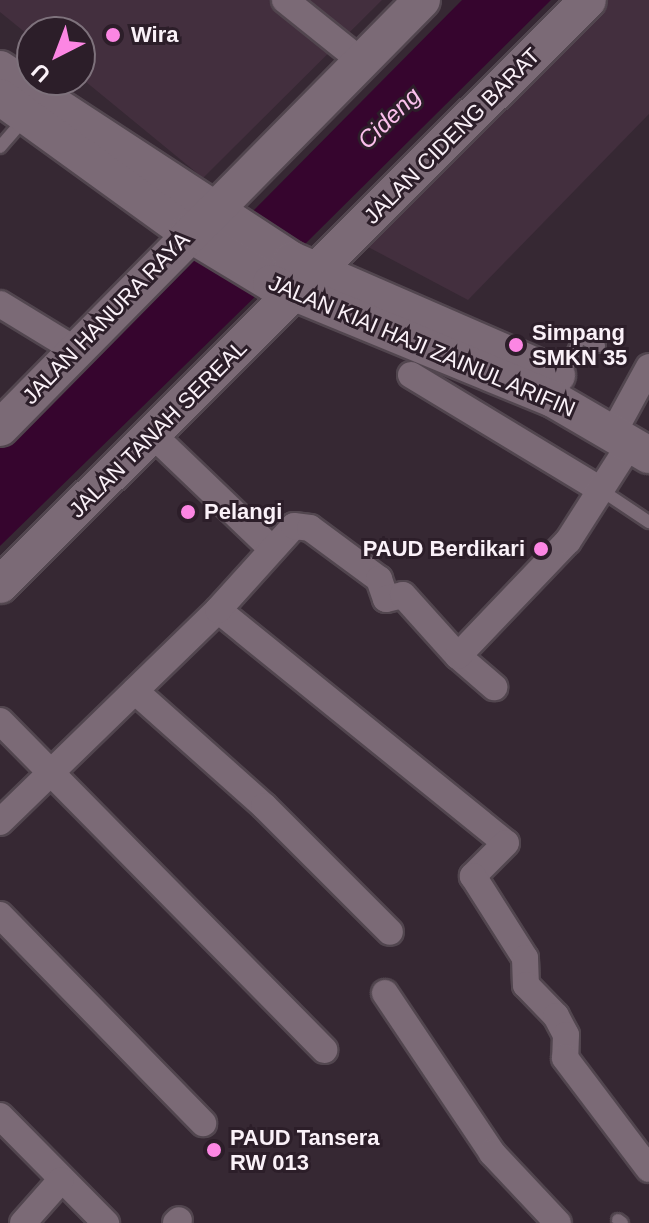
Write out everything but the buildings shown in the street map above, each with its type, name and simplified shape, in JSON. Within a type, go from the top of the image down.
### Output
[{"type":"street","points":[[285,0],[361,61]]},
{"type":"street","name":"JALAN HANURA RAYA","points":[[0,428],[205,224],[422,0]]},
{"type":"street","name":"JALAN CIDENG BARAT","points":[[292,277],[588,0]]},
{"type":"street","points":[[0,69],[205,224]]},
{"type":"street","name":"JALAN KIAI HAJI ZAINUL ARIFIN","points":[[13,107],[292,277],[446,356],[558,388]]},
{"type":"street","name":"JALAN KIAI HAJI ZAINUL ARIFIN","points":[[292,277],[558,388],[633,434]]},
{"type":"street","name":"JALAN TANAH SEREAL","points":[[0,585],[153,435],[292,277]]},
{"type":"street","points":[[0,304],[77,351]]},
{"type":"street","points":[[446,356],[419,381],[601,490]]},
{"type":"street","points":[[458,656],[568,541],[633,434],[649,367]]},
{"type":"street","points":[[153,435],[272,549]]},
{"type":"street","points":[[0,822],[218,610],[294,526],[301,526],[379,579],[386,599],[403,595],[458,656],[494,687]]},
{"type":"street","points":[[218,610],[428,776],[506,843],[473,876],[525,958],[526,985],[556,1016],[566,1035],[565,1058],[649,1169]]},
{"type":"street","points":[[135,691],[264,806],[390,932]]},
{"type":"street","points":[[0,721],[324,1050]]},
{"type":"street","points":[[0,915],[203,1123]]},
{"type":"street","points":[[385,993],[492,1153],[558,1223]]},
{"type":"street","points":[[0,1116],[106,1223]]},
{"type":"street","points":[[23,1223],[61,1180]]},
{"type":"lane","points":[[0,147],[13,107]]},
{"type":"lane","points":[[558,388],[580,337],[599,346]]},
{"type":"lane","points":[[601,490],[649,522]]},
{"type":"shaded area","points":[[0,0],[382,0],[203,178],[96,90],[96,16],[16,16],[16,25],[0,12]]},
{"type":"shaded area","points":[[597,0],[649,0],[649,114],[468,300],[355,240]]},
{"type":"water","name":"Cideng","points":[[462,0],[551,0],[298,251],[246,218]]},
{"type":"water","points":[[191,246],[262,290],[0,546],[0,440]]},
{"type":"place","name":"Wira","points":[[113,35]]},
{"type":"place","name":"Simpang SMKN 35","points":[[516,345]]},
{"type":"place","name":"Pelangi","points":[[188,512]]},
{"type":"place","name":"PAUD Berdikari","points":[[541,549]]},
{"type":"place","name":"PAUD Tansera RW 013","points":[[214,1150]]}]
